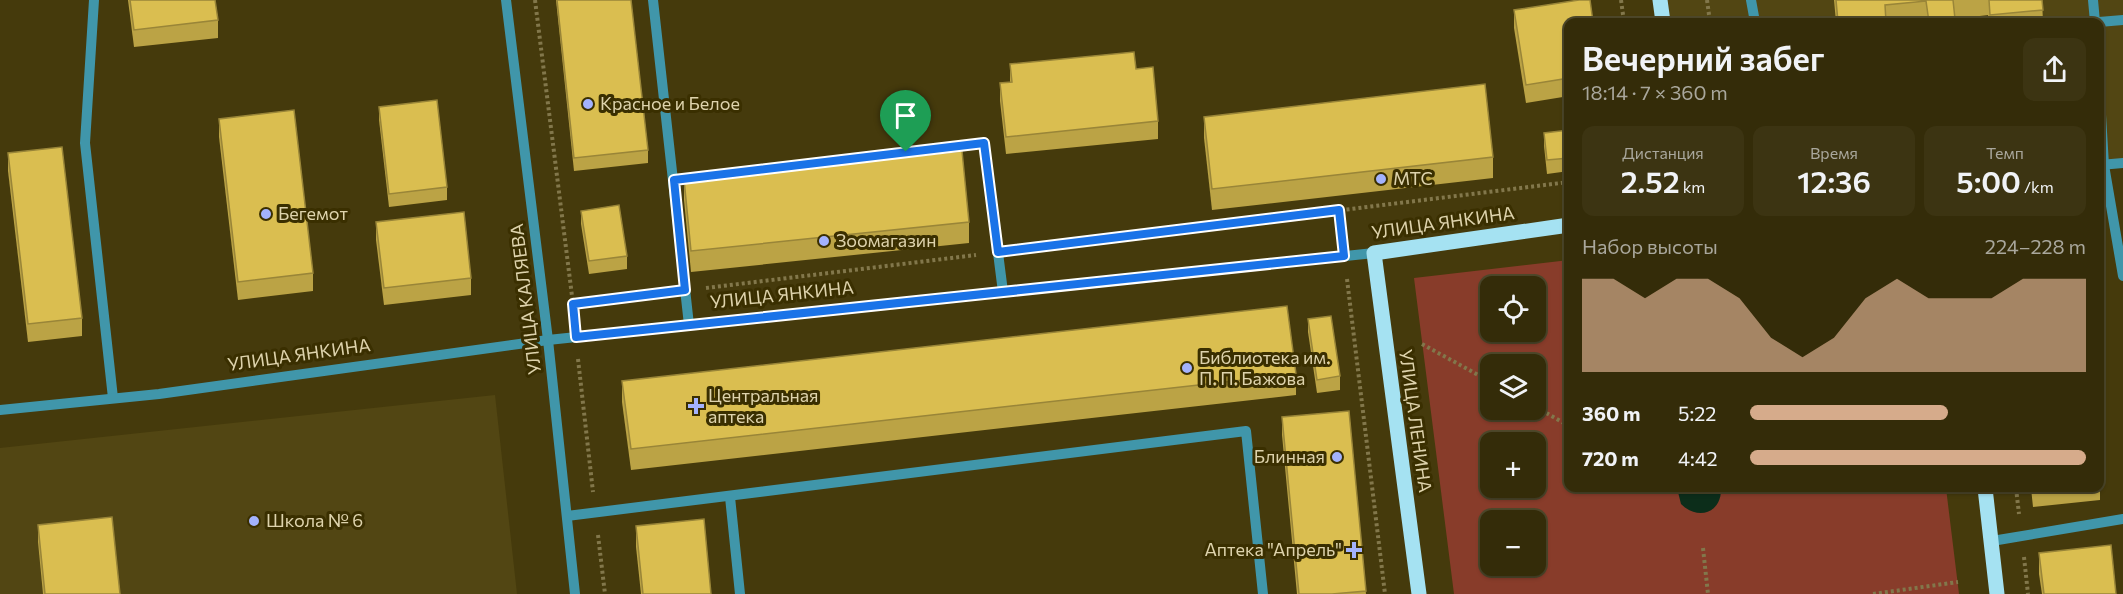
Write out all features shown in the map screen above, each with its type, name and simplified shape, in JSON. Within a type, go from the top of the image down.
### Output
[{"type":"main road","points":[[1660,0],[1662,18]]},
{"type":"main road","name":"УЛИЦА ЯНКИНА","points":[[1374,253],[1564,226]]},
{"type":"main road","name":"УЛИЦА ЛЕНИНА","points":[[1374,253],[1419,594]]},
{"type":"main road","points":[[1986,492],[1997,594]]},
{"type":"street","points":[[94,0],[85,143],[113,398]]},
{"type":"street","name":"УЛИЦА КАЛЯЕВА","points":[[506,0],[548,340],[575,594]]},
{"type":"street","points":[[653,0],[689,325]]},
{"type":"street","points":[[1751,0],[1754,18]]},
{"type":"street","points":[[2093,0],[2096,18]]},
{"type":"street","points":[[2104,21],[2123,20]]},
{"type":"street","points":[[674,180],[984,143],[1003,292]]},
{"type":"street","points":[[2104,165],[2123,163]]},
{"type":"street","points":[[2104,176],[2123,276]]},
{"type":"street","name":"УЛИЦА ЯНКИНА","points":[[0,410],[113,398],[548,340],[1374,253]]},
{"type":"street","points":[[567,516],[1246,431],[1263,594]]},
{"type":"street","points":[[730,497],[740,594]]},
{"type":"street","points":[[1992,540],[2123,519]]},
{"type":"path","points":[[535,0],[573,304],[605,594]]},
{"type":"path","points":[[1621,0],[1623,18]]},
{"type":"path","points":[[1707,0],[1709,18]]},
{"type":"path","points":[[573,304],[1564,183]]},
{"type":"path","points":[[1339,210],[1385,594]]},
{"type":"path","points":[[1422,344],[1480,376]]},
{"type":"path","points":[[1546,413],[1564,423]]},
{"type":"path","points":[[1703,548],[1708,594]]},
{"type":"path","points":[[1873,594],[1958,582]]},
{"type":"shaded area","points":[[1660,0],[2123,0],[2123,163],[2104,165],[2104,18],[1662,18]]},
{"type":"shaded area","points":[[1564,261],[1564,492],[1946,492],[1959,594],[1454,594],[1414,278]]},
{"type":"shaded area","name":"Школа № 6","points":[[495,395],[517,594],[0,594],[0,448]]},
{"type":"shaded area","points":[[1678,492],[1721,492],[1718,503],[1708,512],[1695,512],[1681,504]]},
{"type":"building","points":[[130,0],[215,0],[218,20],[134,30]]},
{"type":"building","points":[[557,0],[631,0],[648,150],[574,158]]},
{"type":"building","points":[[1590,0],[1592,18],[1564,18],[1564,79],[1526,85],[1514,10]]},
{"type":"building","points":[[1836,0],[1953,0],[1955,18],[1928,18],[1926,1],[1885,5],[1886,18],[1838,18]]},
{"type":"building","points":[[1989,0],[2042,0],[2043,10],[1990,15]]},
{"type":"building","points":[[1134,52],[1136,69],[1153,67],[1158,121],[1006,137],[1000,83],[1012,82],[1010,64]]},
{"type":"building","points":[[1485,84],[1493,157],[1212,189],[1204,117]]},
{"type":"building","points":[[437,100],[447,187],[389,194],[379,107]]},
{"type":"building","points":[[294,110],[313,273],[238,282],[219,119]]},
{"type":"building","points":[[1564,131],[1564,158],[1547,160],[1544,133]]},
{"type":"building","points":[[62,147],[82,318],[28,324],[8,153]]},
{"type":"building","points":[[962,151],[969,222],[691,251],[684,179]]},
{"type":"building","points":[[619,205],[627,256],[589,261],[581,211]]},
{"type":"building","points":[[464,212],[471,278],[384,288],[376,222]]},
{"type":"building","points":[[1287,306],[1296,374],[631,449],[622,381]]},
{"type":"building","points":[[1331,316],[1340,376],[1317,380],[1308,319]]},
{"type":"building","points":[[1349,411],[1366,591],[1299,594],[1282,417]]},
{"type":"building","points":[[112,517],[120,594],[45,594],[38,525]]},
{"type":"building","points":[[704,519],[711,594],[643,594],[636,526]]},
{"type":"building","points":[[2111,545],[2116,594],[2044,594],[2039,553]]},
{"type":"place","name":"Красное и Белое","points":[[588,104]]},
{"type":"place","name":"МТС","points":[[1381,179]]},
{"type":"place","name":"Бегемот","points":[[266,214]]},
{"type":"place","name":"Зоомагазин","points":[[824,241]]},
{"type":"place","name":"Библиотека им. П. П. Бажова","points":[[1187,368]]},
{"type":"place","name":"Центральная аптека","points":[[696,406]]},
{"type":"place","name":"Блинная","points":[[1337,457]]},
{"type":"place","name":"Школа № 6","points":[[254,521]]},
{"type":"place","name":"Аптека \"Апрель\"","points":[[1354,550]]},
{"type":"route","points":[[984,143],[998,252],[1339,210],[1344,256],[576,337],[573,304],[685,290],[674,180],[906,152],[984,143]]}]
